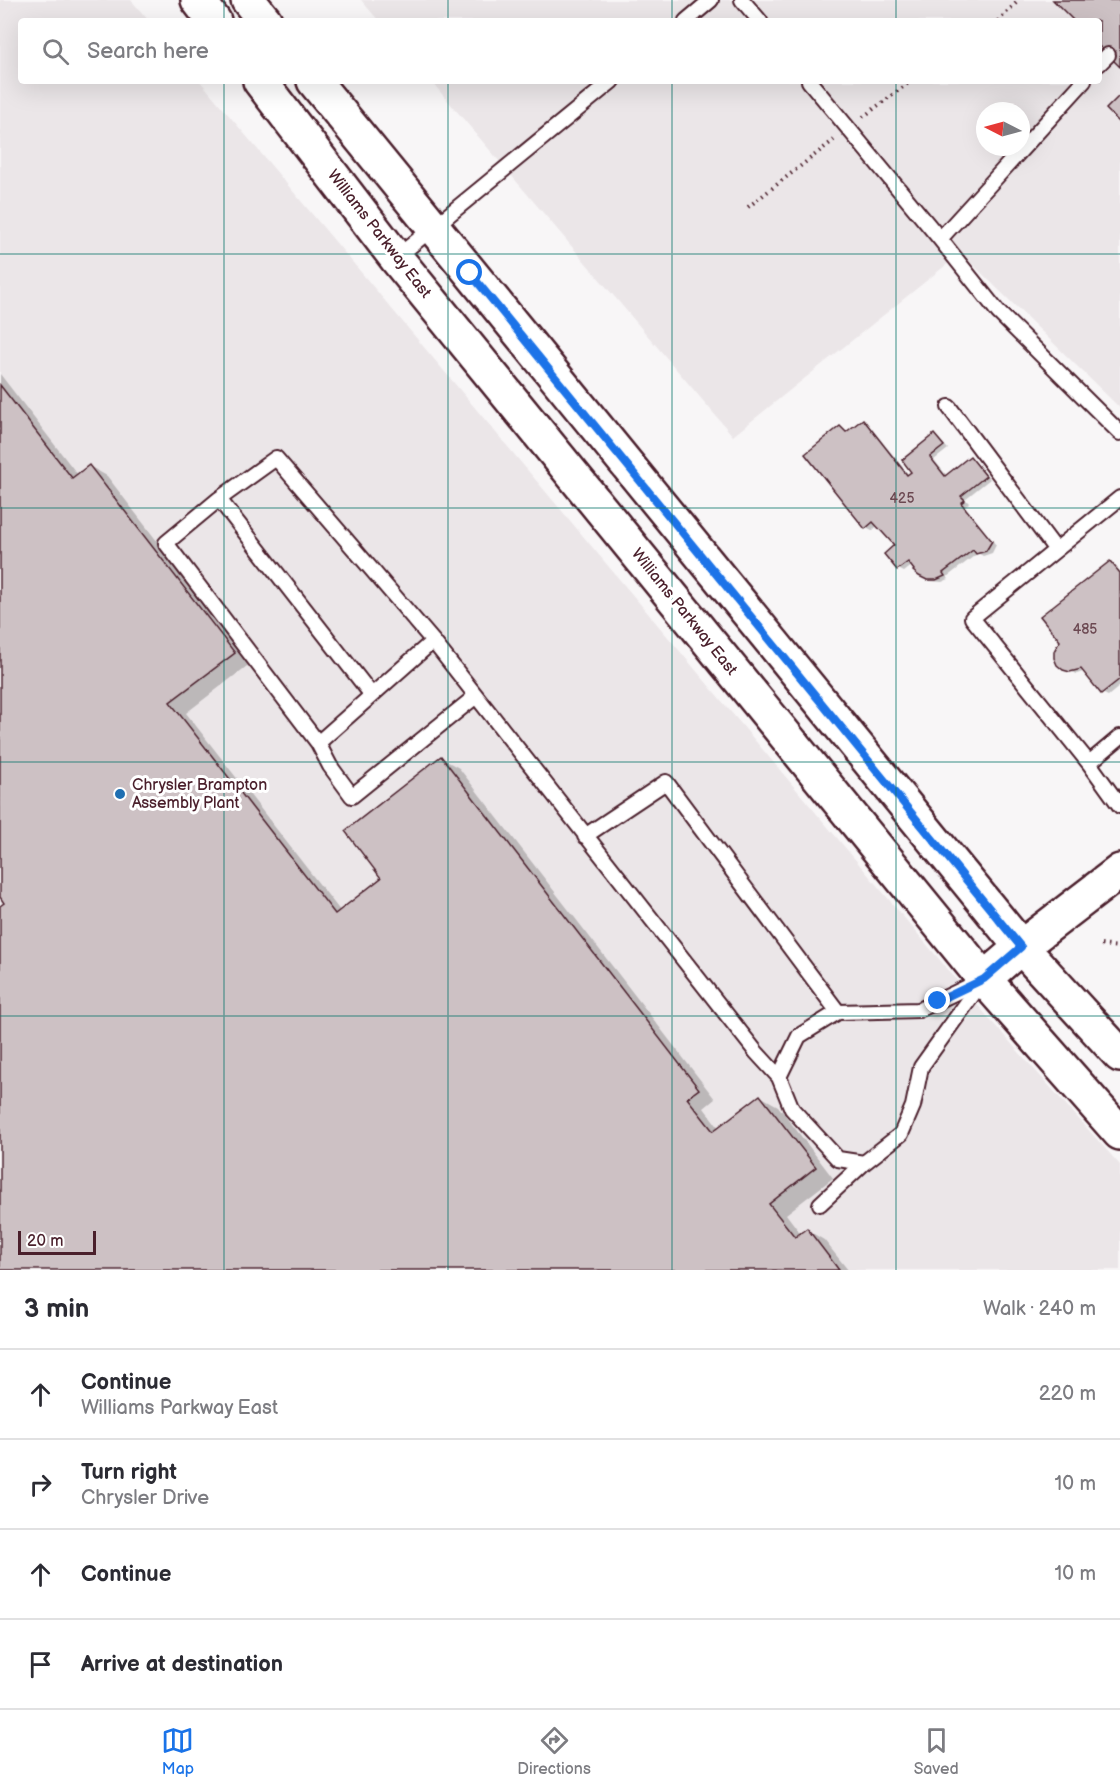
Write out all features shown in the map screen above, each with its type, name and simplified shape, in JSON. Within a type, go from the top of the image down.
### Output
[{"type":"main road","points":[[198,0],[212,18]]},
{"type":"main road","points":[[248,0],[263,18]]},
{"type":"main road","name":"Williams Parkway East","points":[[262,84],[396,258],[984,979],[1120,1133]]},
{"type":"main road","points":[[316,84],[1021,947],[1120,1055]]},
{"type":"main road","points":[[984,979],[1021,947],[1120,871]]},
{"type":"lane","points":[[690,18],[711,0]]},
{"type":"lane","points":[[742,0],[757,18]]},
{"type":"lane","points":[[396,258],[608,84]]},
{"type":"lane","points":[[812,84],[998,312],[1120,433]]},
{"type":"lane","points":[[940,239],[1081,84]]},
{"type":"lane","points":[[949,407],[1056,550]]},
{"type":"lane","points":[[476,696],[352,795],[330,766],[318,743],[166,543],[219,499],[276,458],[432,641],[476,696],[585,836],[756,1052],[779,1077],[792,1109],[838,1159],[864,1163]]},
{"type":"lane","points":[[1120,498],[972,618],[1089,763],[1120,806]]},
{"type":"lane","points":[[219,499],[371,694]]},
{"type":"lane","points":[[318,743],[432,641]]},
{"type":"lane","points":[[1089,763],[1120,737]]},
{"type":"lane","points":[[585,836],[666,782],[838,1012]]},
{"type":"lane","points":[[779,1077],[800,1036],[838,1012],[919,1010],[984,979]]},
{"type":"lane","points":[[820,1204],[864,1163],[901,1134],[913,1106],[921,1067],[984,979]]},
{"type":"path","points":[[1001,18],[1019,0]]},
{"type":"path","points":[[748,207],[906,84]]},
{"type":"path","points":[[1101,945],[1120,947]]},
{"type":"shaded area","name":"Chrysler Brampton Assembly Plant","points":[[0,0],[131,0],[146,18],[18,18],[18,84],[203,84],[992,1022],[1120,1165],[1120,1270],[0,1270]]},
{"type":"shaded area","points":[[361,0],[1120,0],[1120,408],[961,253],[733,436],[434,84],[1102,84],[1102,18],[376,18]]},
{"type":"building","points":[[1053,0],[1120,0],[1120,67],[1102,49],[1102,18],[1071,18]]},
{"type":"building","points":[[1120,95],[1120,123],[1106,109]]},
{"type":"building","name":"Chrysler Brampton Assembly Plant","points":[[0,385],[72,478],[89,465],[235,653],[170,702],[335,914],[381,878],[345,831],[441,756],[699,1089],[687,1098],[713,1131],[760,1095],[816,1167],[769,1204],[795,1237],[807,1228],[839,1270],[0,1270],[0,906],[4,903],[0,897]]},
{"type":"building","points":[[863,419],[907,475],[911,472],[902,460],[934,434],[944,446],[930,457],[945,476],[970,456],[986,476],[961,496],[965,500],[961,503],[992,541],[986,551],[976,554],[973,550],[943,573],[945,576],[936,580],[927,580],[919,576],[908,562],[897,570],[884,554],[894,545],[873,522],[865,529],[805,454],[840,426],[846,432]]},
{"type":"building","points":[[1110,561],[1120,573],[1120,679],[1101,694],[1081,669],[1070,672],[1057,665],[1054,651],[1060,641],[1040,616]]},
{"type":"place","name":"Chrysler Brampton Assembly Plant","points":[[120,794]]},
{"type":"route","points":[[470,273],[1021,947],[984,979],[938,1001]]}]
